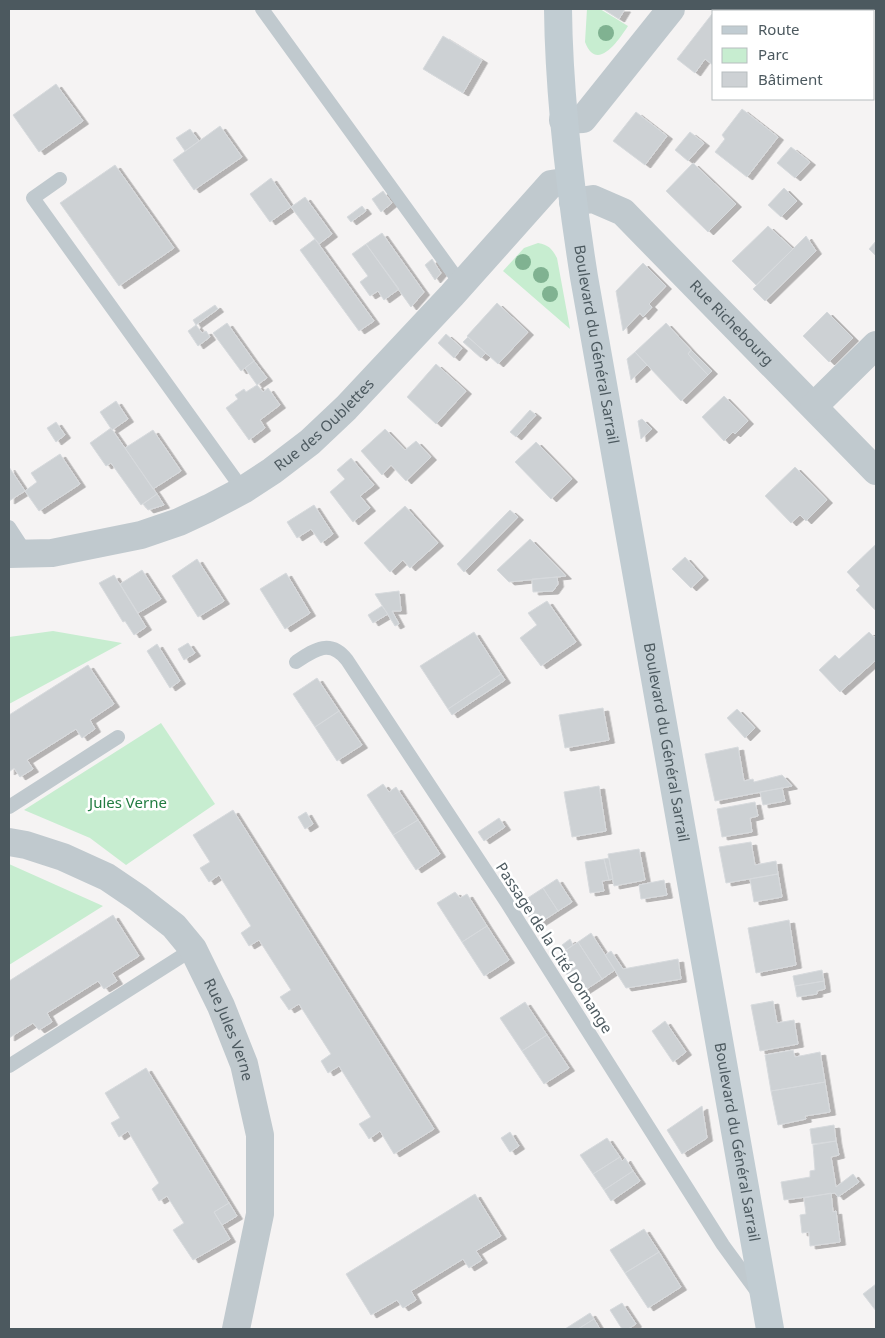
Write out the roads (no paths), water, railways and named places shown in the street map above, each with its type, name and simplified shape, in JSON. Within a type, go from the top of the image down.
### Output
[{"type":"main road","name":"Boulevard du Général Sarrail","points":[[558,9],[558,56],[563,120],[584,277],[768,1317]]},
{"type":"street","points":[[563,120],[583,119],[671,9]]},
{"type":"street","name":"Rue des Oublettes","points":[[17,554],[52,553],[141,534],[179,522],[243,490],[272,471],[310,442],[346,408],[551,184],[570,180]]},
{"type":"street","name":"Rue Richebourg","points":[[570,180],[593,199],[623,212],[876,470]]},
{"type":"street","points":[[814,406],[876,345]]},
{"type":"street","name":"Rue Jules Verne","points":[[9,842],[26,845],[63,857],[107,877],[174,926],[193,950],[221,1006],[244,1064],[260,1135],[260,1214],[236,1329]]},
{"type":"lane","points":[[262,9],[461,284]]},
{"type":"lane","points":[[60,179],[33,198],[243,490]]},
{"type":"lane","points":[[9,527],[17,554]]},
{"type":"lane","name":"Passage de la Cité Domange","points":[[296,662],[320,647],[342,653],[506,903],[768,1317]]},
{"type":"lane","points":[[9,807],[118,737]]},
{"type":"lane","points":[[9,1066],[193,950]]},
{"type":"park label","name":"Jules Verne","points":[[128,803]]}]
